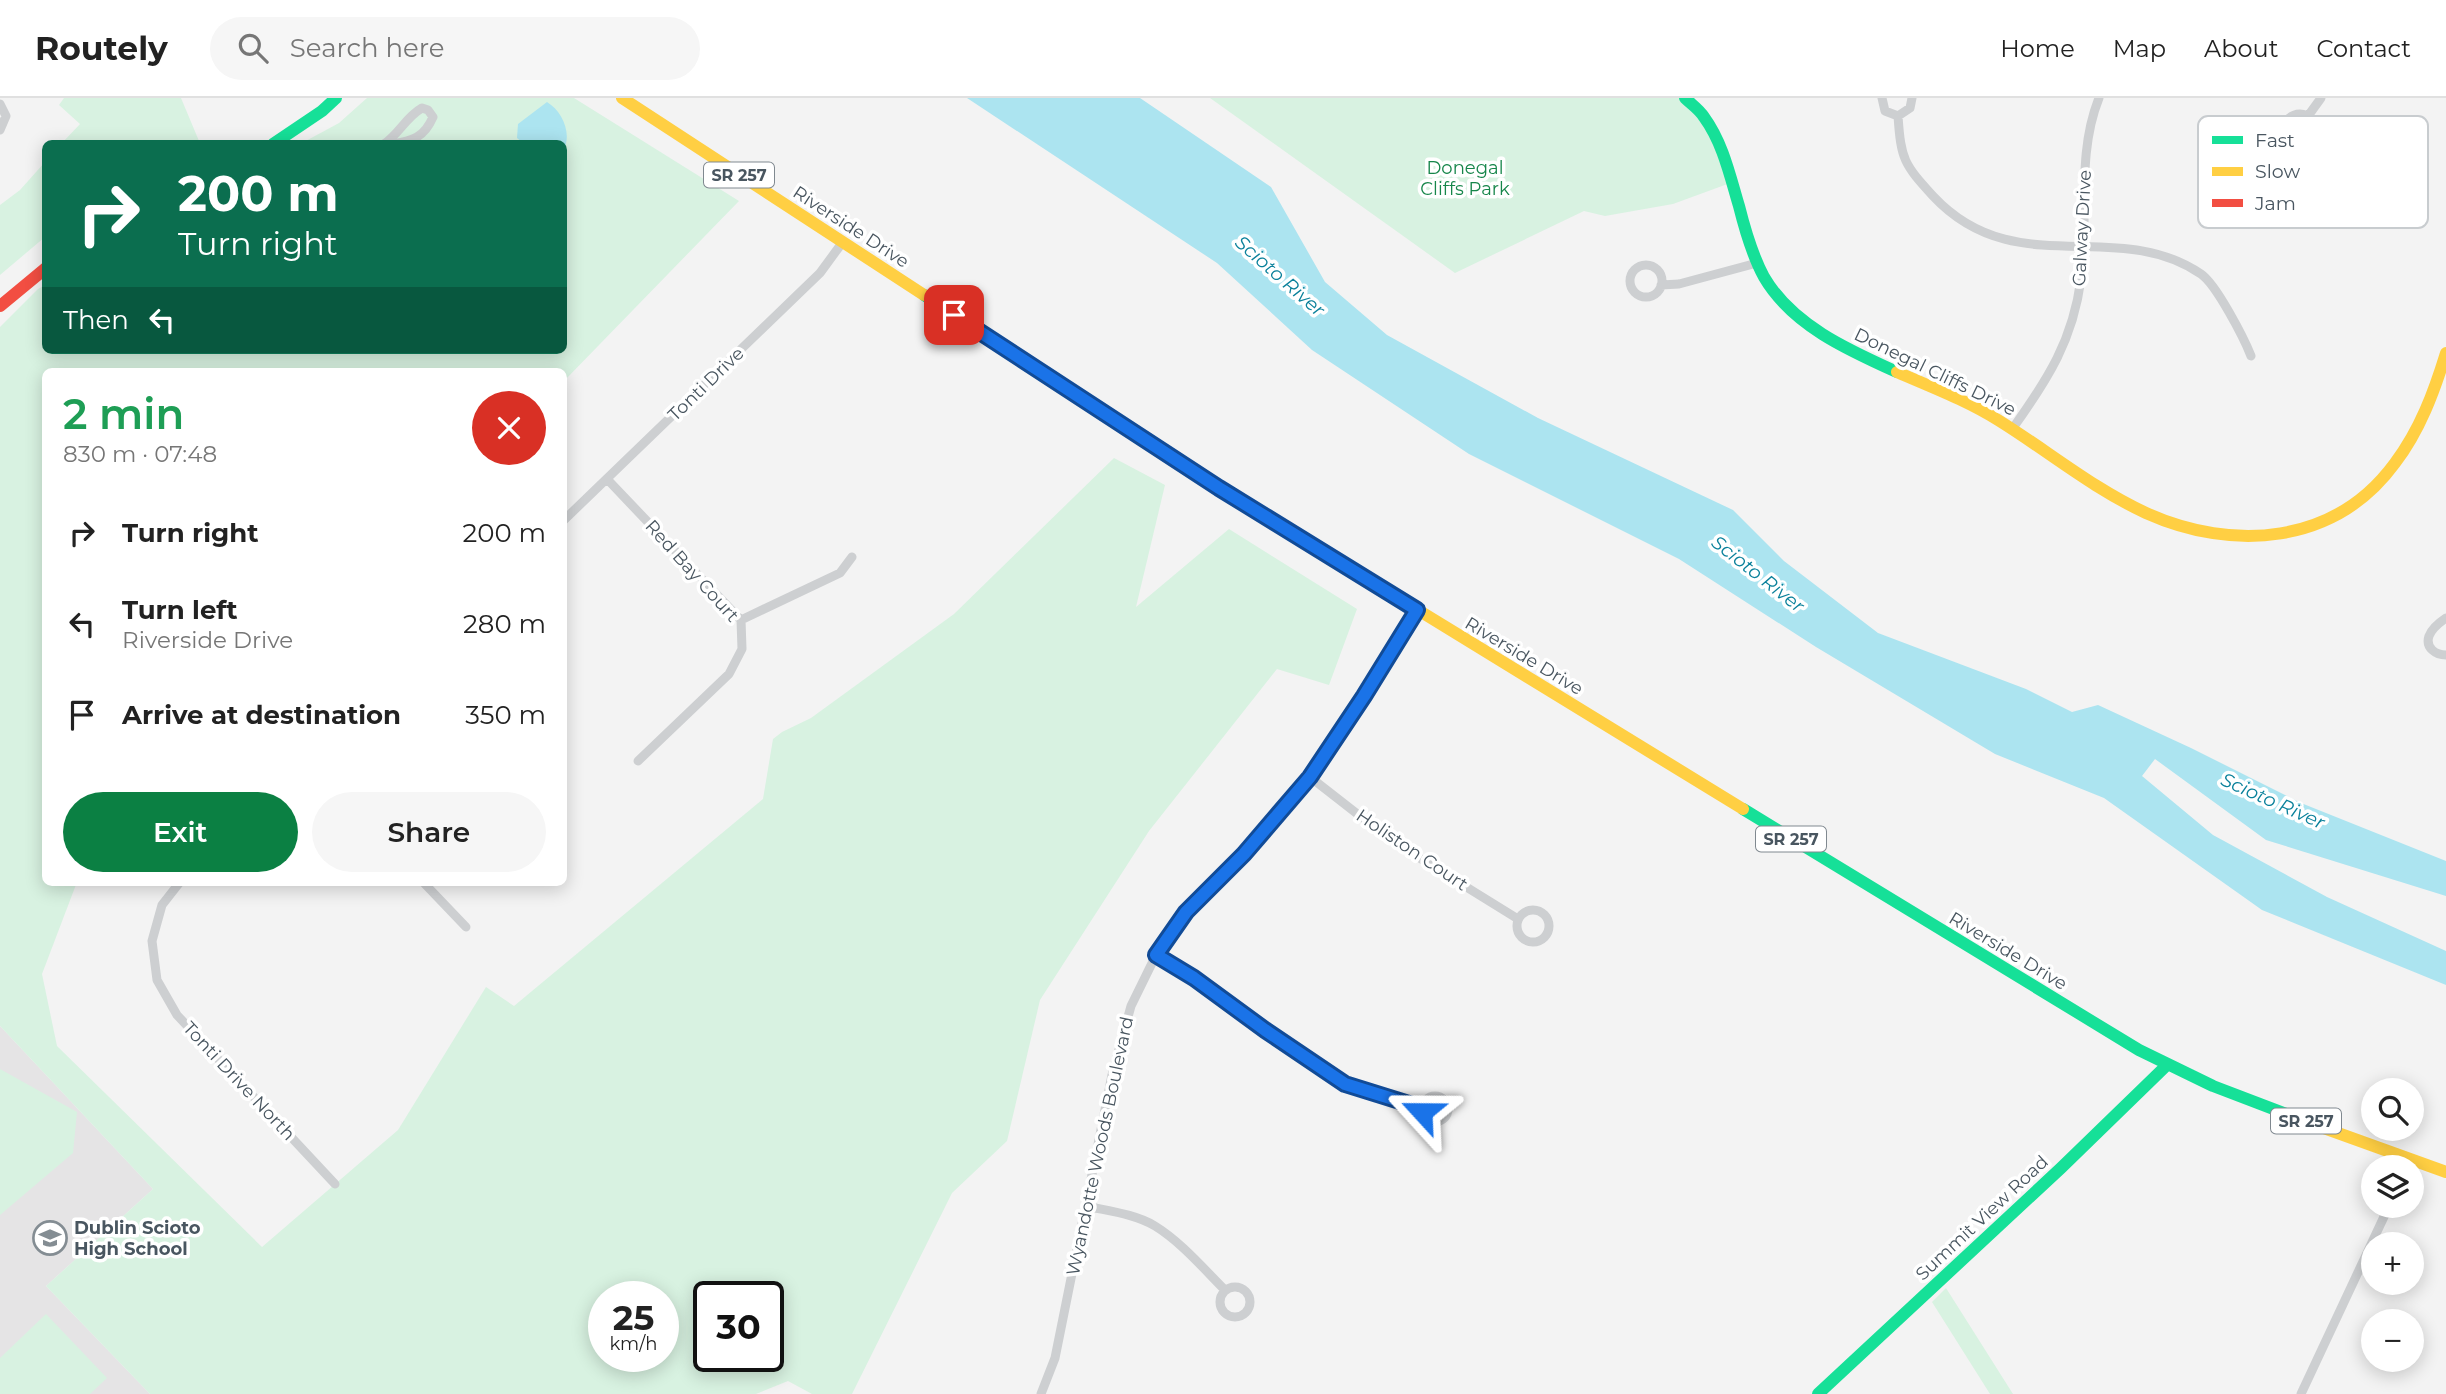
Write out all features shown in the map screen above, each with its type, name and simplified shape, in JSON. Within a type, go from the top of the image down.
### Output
[{"type":"main road","points":[[279,140],[322,111],[336,98]]},
{"type":"main road","name":"Riverside Drive","points":[[622,98],[1219,488],[2068,1008],[2167,1065],[2389,1155]]},
{"type":"main road","name":"Donegal Cliffs Drive","points":[[1685,98],[1703,116],[1729,167],[1757,263],[1775,293],[1792,311],[1840,346],[1960,399],[2012,428],[2101,490],[2166,520],[2218,534],[2258,536],[2290,533],[2315,525],[2343,511],[2363,497],[2398,462],[2414,438],[2427,412],[2446,353]]},
{"type":"main road","points":[[0,306],[42,271]]},
{"type":"main road","name":"Summit View Road","points":[[1818,1394],[2062,1168],[2167,1065]]},
{"type":"main road","name":"Riverside Drive","points":[[2424,1167],[2446,1172]]},
{"type":"street","points":[[1882,98],[1885,111],[1898,116]]},
{"type":"street","points":[[1898,116],[1910,108],[1912,98]]},
{"type":"street","name":"Galway Drive","points":[[2012,428],[2047,380],[2070,333],[2081,278],[2086,154],[2099,98]]},
{"type":"street","points":[[2308,116],[2320,98]]},
{"type":"street","points":[[0,104],[6,116],[0,130]]},
{"type":"street","points":[[390,140],[410,115],[422,108],[428,110],[433,117],[428,128],[410,140]]},
{"type":"street","points":[[1898,116],[1905,164],[1944,208],[1972,228],[2005,241],[2050,247],[2142,250],[2173,260],[2204,276],[2241,331],[2251,356]]},
{"type":"street","name":"Tonti Drive","points":[[567,517],[820,273],[842,243]]},
{"type":"street","points":[[1661,285],[1679,284],[1757,263]]},
{"type":"street","name":"Red Bay Court","points":[[607,479],[741,621],[742,649],[729,674],[638,761]]},
{"type":"street","points":[[741,621],[840,573],[852,557]]},
{"type":"street","name":"Wyandotte Woods Boulevard","points":[[1041,1394],[1055,1358],[1112,1075],[1131,1006],[1156,955],[1186,912],[1244,854],[1310,777],[1417,610]]},
{"type":"street","points":[[2446,618],[2435,627],[2429,636],[2428,644],[2432,651],[2446,655]]},
{"type":"street","name":"Holiston Court","points":[[1310,777],[1392,841],[1518,919]]},
{"type":"street","name":"Tonti Drive North","points":[[177,886],[162,905],[152,941],[157,981],[177,1015],[335,1184]]},
{"type":"street","points":[[427,886],[466,927]]},
{"type":"street","points":[[1156,955],[1194,978],[1345,1084],[1422,1108]]},
{"type":"street","points":[[1086,1206],[1124,1214],[1153,1224],[1177,1243],[1225,1290]]},
{"type":"street","points":[[2301,1394],[2383,1218]]},
{"type":"shaded area","name":"Dublin Scioto High School","points":[[0,1026],[153,1189],[46,1286],[150,1394],[0,1394]]},
{"type":"green space","points":[[64,98],[181,98],[199,140],[65,140],[80,124],[59,105]]},
{"type":"green space","points":[[367,98],[574,98],[739,201],[567,378],[567,368],[42,368],[42,886],[75,886],[42,974],[57,1046],[262,1247],[398,1130],[486,987],[514,1006],[763,799],[773,739],[811,718],[954,614],[1114,458],[1165,485],[1136,607],[1229,529],[1357,609],[1329,685],[1277,669],[1149,831],[1040,1000],[1007,1141],[952,1193],[852,1394],[812,1394],[788,1381],[756,1394],[150,1394],[46,1286],[153,1189],[0,1026],[0,327],[42,287],[42,354],[567,354],[567,140],[308,140],[339,123]]},
{"type":"green space","name":"Donegal Cliffs Park","points":[[1210,98],[1685,98],[1703,116],[1733,182],[1673,204],[1605,216],[1584,211],[1455,273]]},
{"type":"green space","points":[[42,165],[42,240],[0,275],[0,205],[20,190]]},
{"type":"green space","points":[[0,1069],[77,1112],[73,1153],[0,1215]]},
{"type":"green space","points":[[1946,1288],[2013,1394],[1990,1394],[1932,1302]]},
{"type":"green space","points":[[46,1314],[107,1378],[90,1394],[0,1394],[0,1358]]},
{"type":"water","name":"Scioto River","points":[[967,98],[1140,98],[1271,187],[1325,282],[1387,335],[1538,418],[1733,510],[1784,561],[1878,633],[2026,689],[2072,712],[2098,705],[2301,803],[2446,861],[2446,896],[2266,840],[2155,759],[2142,776],[2213,835],[2327,897],[2446,951],[2446,985],[2262,910],[2104,798],[1995,754],[1816,647],[1679,559],[1469,454],[1312,350],[1217,263]]},
{"type":"water","points":[[547,102],[561,117],[566,129],[566,140],[519,140],[517,138],[518,124]]},
{"type":"traffic: fast","points":[[279,140],[322,111],[336,98]]},
{"type":"traffic: fast","points":[[1685,98],[1711,127],[1729,172],[1752,251],[1764,277],[1776,294],[1805,322],[1823,334],[1859,355],[1897,372]]},
{"type":"traffic: fast","points":[[924,295],[1219,487],[1387,591]]},
{"type":"traffic: fast","points":[[1743,809],[2139,1050],[2213,1086],[2310,1123]]},
{"type":"traffic: fast","points":[[1818,1394],[2061,1168],[2167,1065]]},
{"type":"traffic: slow","points":[[622,98],[924,295]]},
{"type":"traffic: slow","points":[[1897,372],[1986,413],[2089,481],[2146,513],[2213,533],[2247,536],[2281,533],[2313,525],[2343,511],[2371,490],[2395,463],[2412,437],[2431,396],[2446,353]]},
{"type":"traffic: slow","points":[[1387,591],[1743,809]]},
{"type":"traffic: slow","points":[[2310,1123],[2446,1172]]},
{"type":"traffic: jam","points":[[0,306],[42,271]]},
{"type":"place","name":"Dublin Scioto High School","points":[[50,1238]]},
{"type":"route","points":[[954,315],[1219,488],[1417,610],[1310,777],[1244,854],[1186,912],[1156,955],[1194,978],[1345,1084],[1422,1108],[1422,1112]]}]
